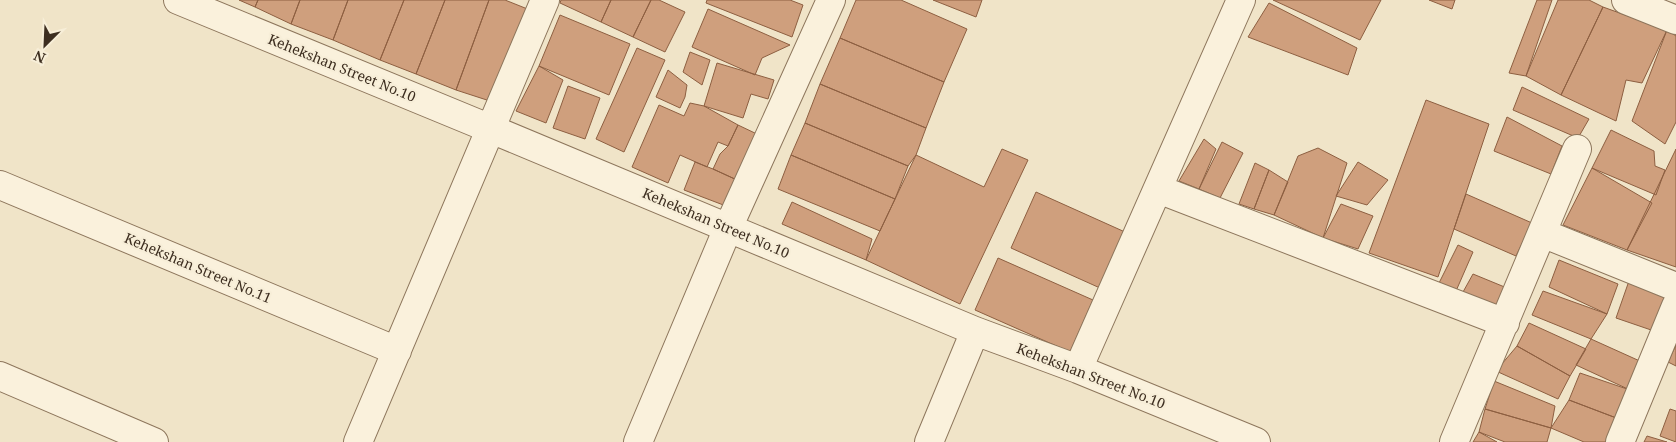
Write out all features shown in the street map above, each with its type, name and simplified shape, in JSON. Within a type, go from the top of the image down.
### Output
[{"type":"street","name":"Kehekshan Street No.10","points":[[178,0],[975,331],[1078,369],[1256,442]]},
{"type":"street","points":[[358,442],[545,0]]},
{"type":"street","points":[[638,442],[728,228],[831,0]]},
{"type":"street","points":[[1078,369],[1241,0]]},
{"type":"street","points":[[1626,0],[1676,20]]},
{"type":"street","points":[[1454,442],[1577,150]]},
{"type":"street","name":"Kehekshan Street No.11","points":[[0,186],[397,351]]},
{"type":"street","points":[[1158,189],[1505,323]]},
{"type":"street","points":[[1542,233],[1676,286]]},
{"type":"street","points":[[1620,442],[1676,306]]},
{"type":"street","points":[[929,442],[975,331]]},
{"type":"street","points":[[0,376],[154,442]]},
{"type":"building","points":[[239,0],[258,0],[255,7]]},
{"type":"building","points":[[258,0],[300,0],[291,24],[255,7]]},
{"type":"building","points":[[300,0],[348,0],[333,40],[291,24]]},
{"type":"building","points":[[348,0],[404,0],[380,60],[333,40]]},
{"type":"building","points":[[404,0],[445,0],[416,74],[380,60]]},
{"type":"building","points":[[445,0],[489,0],[456,90],[416,74]]},
{"type":"building","points":[[489,0],[505,0],[530,10],[493,102],[456,90]]},
{"type":"building","points":[[561,0],[611,0],[601,22],[560,3]]},
{"type":"building","points":[[611,0],[651,0],[633,37],[601,22]]},
{"type":"building","points":[[651,0],[659,0],[685,12],[665,52],[633,37]]},
{"type":"building","points":[[707,0],[790,0],[803,5],[792,37],[706,3]]},
{"type":"building","points":[[856,0],[901,0],[967,29],[944,82],[840,38]]},
{"type":"building","points":[[933,0],[982,0],[976,17]]},
{"type":"building","points":[[1273,0],[1381,0],[1360,40]]},
{"type":"building","points":[[1429,0],[1455,0],[1452,9]]},
{"type":"building","points":[[1537,0],[1552,0],[1526,76],[1509,73]]},
{"type":"building","points":[[1558,0],[1589,0],[1603,7],[1561,95],[1526,76]]},
{"type":"building","points":[[1269,3],[1357,48],[1348,75],[1248,37]]},
{"type":"building","points":[[1603,7],[1667,30],[1642,83],[1626,80],[1616,121],[1561,95]]},
{"type":"building","points":[[708,9],[790,45],[762,58],[755,75],[692,47]]},
{"type":"building","points":[[560,15],[630,44],[609,95],[539,66]]},
{"type":"building","points":[[1667,30],[1676,36],[1676,122],[1665,144],[1632,121]]},
{"type":"building","points":[[840,38],[944,82],[926,128],[820,84]]},
{"type":"building","points":[[637,48],[665,60],[624,152],[596,139]]},
{"type":"building","points":[[690,52],[710,60],[702,85],[683,72]]},
{"type":"building","points":[[717,63],[774,80],[768,99],[751,94],[743,118],[704,106]]},
{"type":"building","points":[[539,66],[563,80],[546,123],[516,111]]},
{"type":"building","points":[[668,70],[687,85],[685,97],[680,108],[656,97]]},
{"type":"building","points":[[820,84],[926,128],[916,155],[908,166],[805,123]]},
{"type":"building","points":[[568,86],[600,98],[585,139],[553,128]]},
{"type":"building","points":[[1522,87],[1589,119],[1578,138],[1513,110]]},
{"type":"building","points":[[1426,100],[1489,124],[1438,277],[1369,253]]},
{"type":"building","points":[[690,103],[704,106],[738,125],[728,146],[718,142],[707,167],[680,155],[668,183],[632,167],[659,105],[684,116]]},
{"type":"building","points":[[1507,117],[1562,146],[1551,174],[1494,151]]},
{"type":"building","points":[[805,123],[908,166],[895,199],[791,155]]},
{"type":"building","points":[[738,125],[759,135],[737,180],[713,169],[720,154],[728,146]]},
{"type":"building","points":[[1611,130],[1654,151],[1655,166],[1665,170],[1656,195],[1592,168]]},
{"type":"building","points":[[1204,139],[1216,149],[1199,189],[1179,181]]},
{"type":"building","points":[[1222,142],[1243,153],[1220,198],[1199,189]]},
{"type":"building","points":[[1318,148],[1347,163],[1323,238],[1274,215],[1298,156]]},
{"type":"building","points":[[1002,149],[1028,160],[960,304],[866,260],[916,155],[984,187]]},
{"type":"building","points":[[1676,149],[1676,267],[1627,250]]},
{"type":"building","points":[[791,155],[895,199],[880,231],[778,189]]},
{"type":"building","points":[[695,162],[737,180],[726,206],[684,190]]},
{"type":"building","points":[[1358,162],[1388,180],[1367,205],[1336,196]]},
{"type":"building","points":[[1255,163],[1269,170],[1254,209],[1239,204]]},
{"type":"building","points":[[1592,168],[1652,203],[1627,250],[1563,225]]},
{"type":"building","points":[[1269,170],[1288,182],[1274,215],[1254,209]]},
{"type":"building","points":[[1036,192],[1125,232],[1100,288],[1011,248]]},
{"type":"building","points":[[1466,194],[1532,223],[1516,256],[1454,229]]},
{"type":"building","points":[[792,202],[872,239],[866,260],[782,224]]},
{"type":"building","points":[[1341,204],[1373,216],[1358,249],[1323,238]]},
{"type":"building","points":[[1458,245],[1473,252],[1456,291],[1438,285]]},
{"type":"building","points":[[998,258],[1093,300],[1070,352],[975,310]]},
{"type":"building","points":[[1559,260],[1618,284],[1607,314],[1549,287]]},
{"type":"building","points":[[1473,274],[1507,288],[1500,310],[1463,292]]},
{"type":"building","points":[[1630,278],[1668,299],[1657,332],[1616,318]]},
{"type":"building","points":[[1543,291],[1607,314],[1591,339],[1532,315]]},
{"type":"building","points":[[1529,323],[1586,349],[1570,376],[1517,346]]},
{"type":"building","points":[[1591,339],[1642,362],[1630,390],[1576,365]]},
{"type":"building","points":[[1676,345],[1676,366],[1668,362]]},
{"type":"building","points":[[1517,346],[1570,376],[1558,399],[1496,371]]},
{"type":"building","points":[[1580,373],[1630,390],[1619,419],[1569,400]]},
{"type":"building","points":[[1494,381],[1555,406],[1551,428],[1485,409]]},
{"type":"building","points":[[1569,400],[1619,419],[1609,442],[1584,442],[1551,428]]},
{"type":"building","points":[[1485,409],[1551,428],[1547,442],[1505,442],[1479,432]]},
{"type":"building","points":[[1670,409],[1676,411],[1676,442],[1660,436]]},
{"type":"building","points":[[1479,432],[1497,442],[1473,442]]},
{"type":"building","points":[[1647,436],[1667,442],[1644,442]]}]
